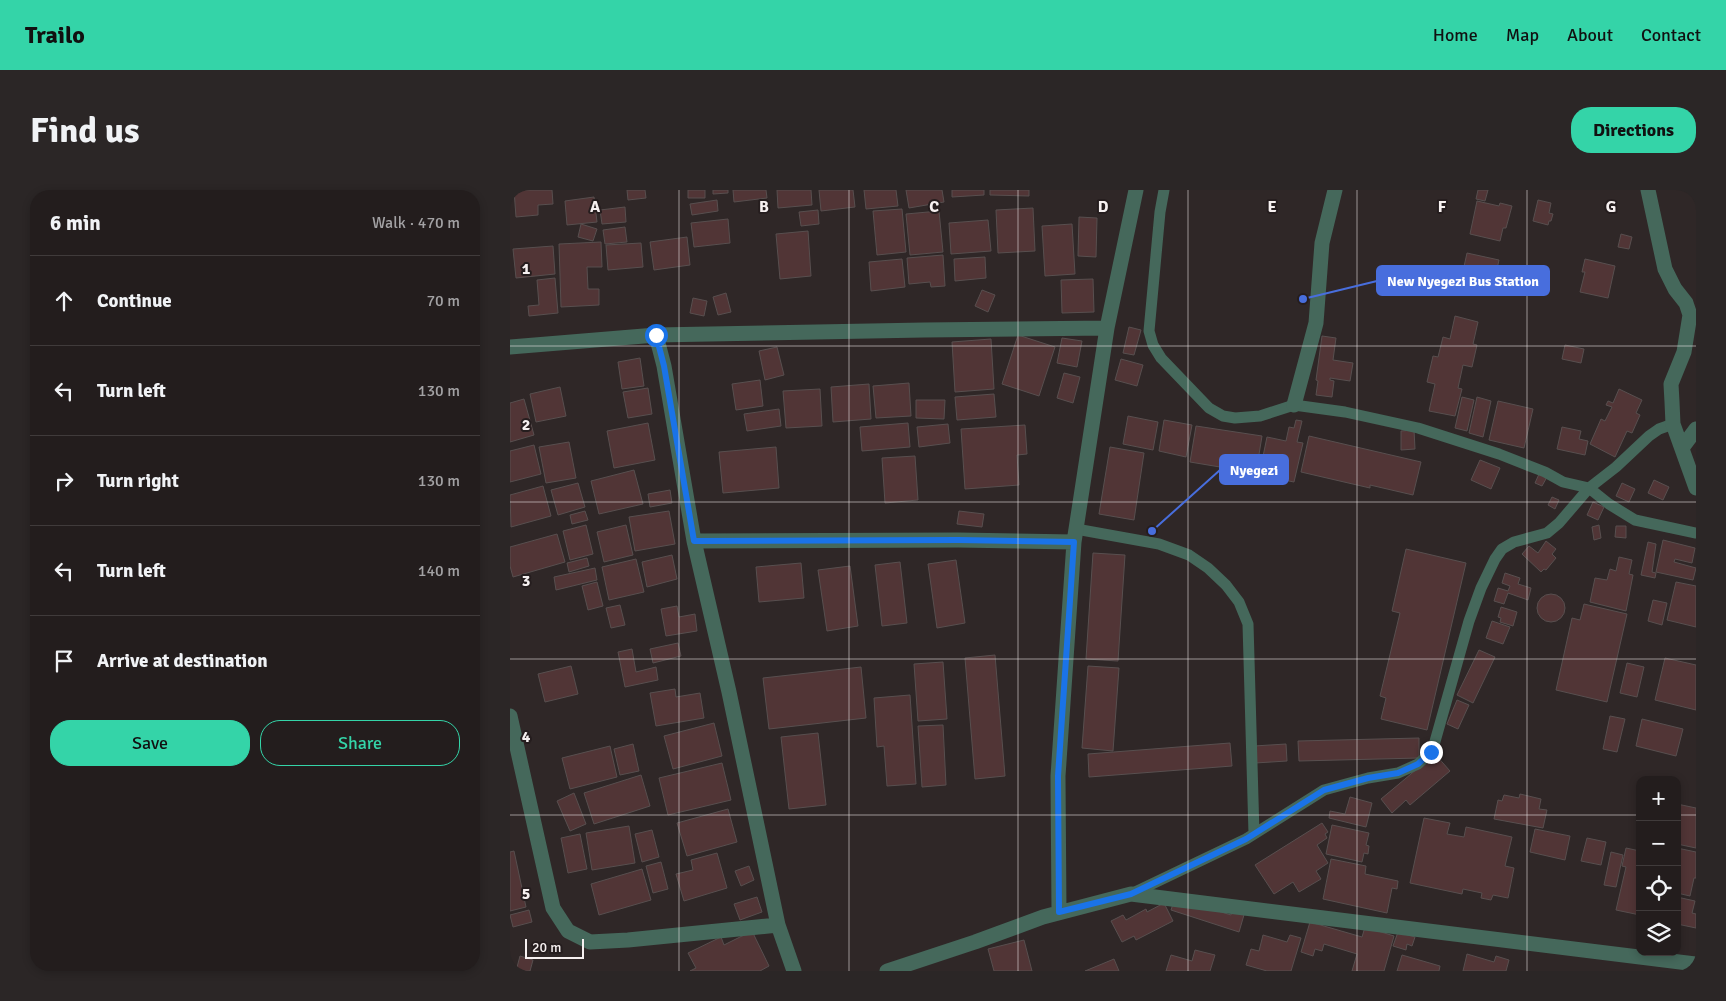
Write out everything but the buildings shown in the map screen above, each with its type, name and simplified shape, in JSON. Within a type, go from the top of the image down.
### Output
[{"type":"street","points":[[1059,912],[1058,776],[1075,536],[1107,328],[1136,190]]},
{"type":"street","points":[[1294,405],[1316,323],[1322,243],[1334,190]]},
{"type":"street","points":[[1648,190],[1665,269],[1675,289],[1686,303],[1690,315],[1684,352],[1671,384],[1673,424],[1696,488]]},
{"type":"street","points":[[510,347],[656,335],[1107,328]]},
{"type":"street","points":[[656,335],[664,366],[694,541],[729,692],[778,925],[794,971]]},
{"type":"street","points":[[1682,448],[1696,429]]},
{"type":"street","points":[[694,541],[958,540],[1075,536]]},
{"type":"street","points":[[510,716],[553,908],[568,931],[590,942],[778,925]]},
{"type":"street","points":[[887,971],[1059,912],[1131,894],[1696,964]]},
{"type":"lane","points":[[1164,190],[1148,331],[1153,345],[1161,358],[1210,408],[1223,416],[1235,418],[1260,416],[1294,405],[1319,408],[1418,428],[1500,454],[1545,472],[1563,482],[1590,488],[1609,504],[1635,520],[1696,533]]},
{"type":"lane","points":[[1131,894],[1254,834],[1324,790],[1368,778],[1398,773],[1425,759],[1434,745],[1469,622],[1494,559],[1502,549],[1508,546],[1547,533],[1559,523],[1590,488],[1649,436],[1659,429],[1673,424]]},
{"type":"lane","points":[[1075,536],[1159,544],[1189,555],[1208,568],[1240,602],[1248,624],[1254,834]]},
{"type":"place","name":"New Nyegezi Bus Station","points":[[1303,299]]},
{"type":"place","name":"Nyegezi","points":[[1152,531]]},
{"type":"route","points":[[656,335],[664,366],[694,541],[958,540],[1074,542],[1058,776],[1059,912],[1131,894],[1246,839],[1324,790],[1368,778],[1398,773],[1418,764],[1431,752]]}]
